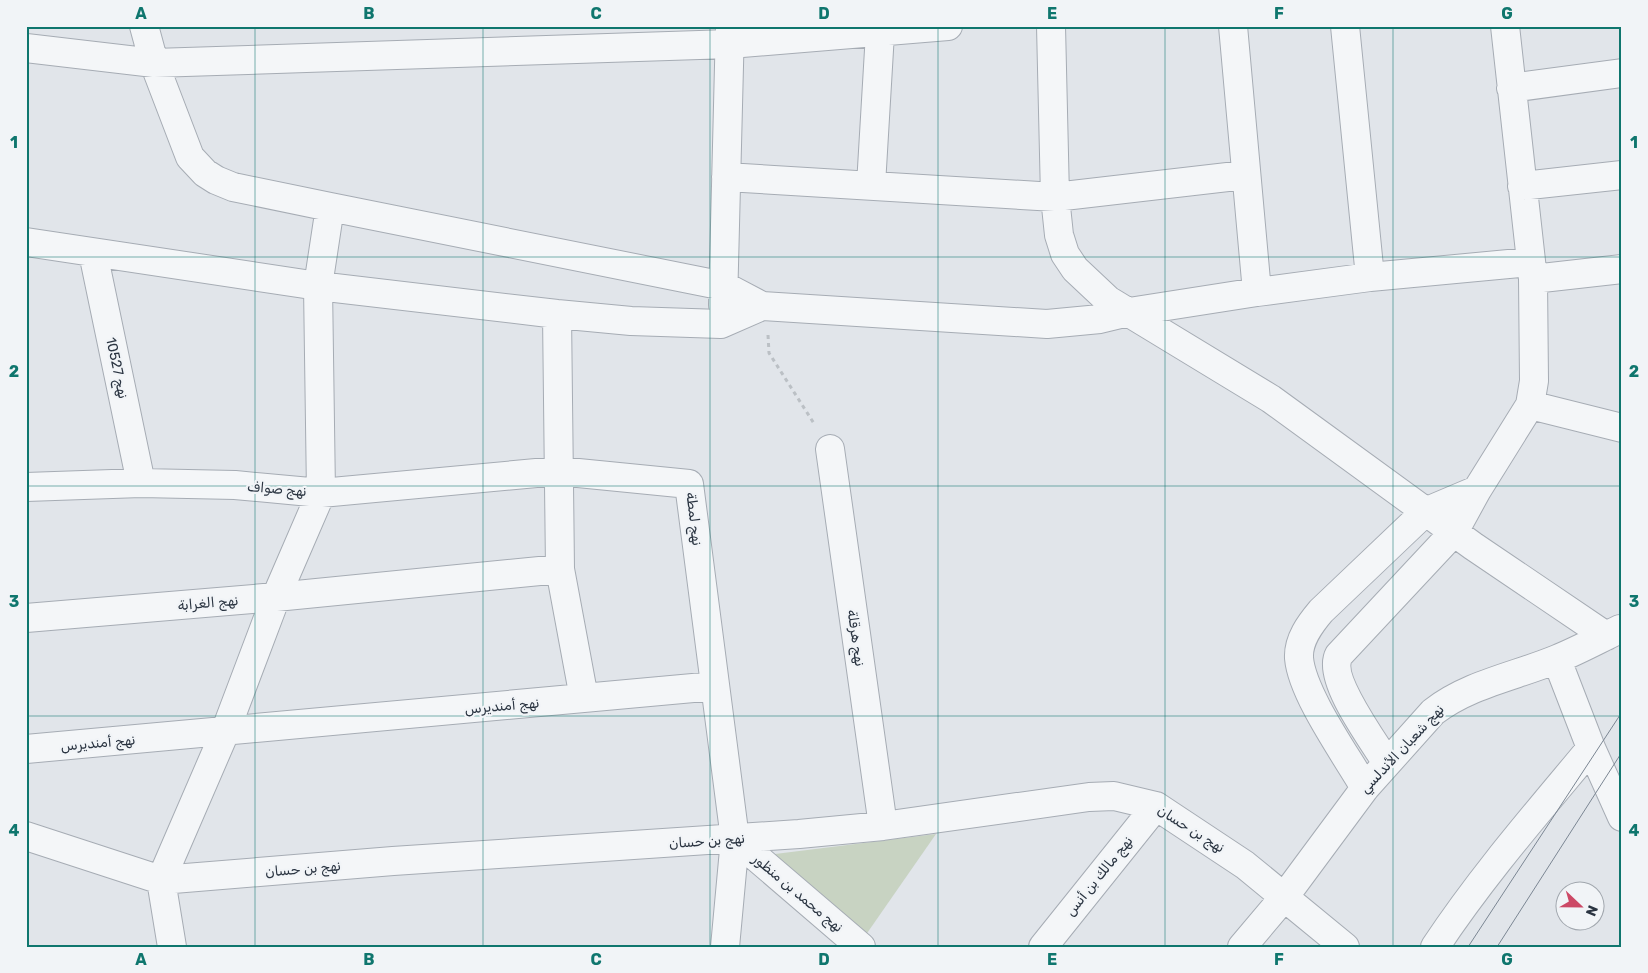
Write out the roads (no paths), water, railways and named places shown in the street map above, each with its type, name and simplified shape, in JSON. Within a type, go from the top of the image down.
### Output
[{"type":"street","points":[[144,26],[154,62],[190,157],[205,173],[233,186],[724,286],[767,307],[1047,324],[1100,319],[1128,312],[1370,277],[1532,270],[1622,269]]},
{"type":"street","points":[[26,48],[154,62],[730,35],[880,33],[948,26]]},
{"type":"street","points":[[1051,26],[1055,197],[1059,235],[1065,254],[1074,269],[1097,291],[1128,312],[1271,399],[1454,532],[1614,632]]},
{"type":"street","points":[[1233,26],[1245,176],[1257,292]]},
{"type":"street","points":[[1345,26],[1370,277]]},
{"type":"street","points":[[1387,762],[1342,688],[1336,670],[1336,660],[1454,532],[1476,490],[1530,405],[1534,381],[1532,270],[1504,26]]},
{"type":"street","points":[[871,185],[880,33]]},
{"type":"street","points":[[721,324],[724,286],[730,35]]},
{"type":"street","points":[[1511,88],[1622,73]]},
{"type":"street","points":[[1522,186],[1622,175]]},
{"type":"street","points":[[726,177],[1055,197],[1245,176]]},
{"type":"street","name":"نهج صواف","points":[[26,487],[141,483],[235,485],[321,493],[318,286],[330,207]]},
{"type":"street","points":[[26,242],[318,286],[557,314],[639,321],[721,324],[767,307]]},
{"type":"street","name":"نهج 10527","points":[[93,253],[141,483]]},
{"type":"street","points":[[557,314],[560,570],[584,698]]},
{"type":"street","points":[[1530,405],[1622,428]]},
{"type":"street","name":"نهج هرقلة","points":[[830,449],[882,826]]},
{"type":"street","points":[[172,947],[161,880],[225,732],[276,597],[321,493],[558,471]]},
{"type":"street","name":"نهج لمطة","points":[[558,471],[689,484],[715,686]]},
{"type":"street","points":[[1365,788],[1312,697],[1302,674],[1299,657],[1302,639],[1311,623],[1328,604],[1425,512],[1476,490]]},
{"type":"street","name":"نهج الغرابة","points":[[26,618],[560,570]]},
{"type":"street","name":"نهج شعبان الأندلسي","points":[[1242,947],[1285,896],[1365,788],[1428,718],[1446,702],[1489,683],[1557,660],[1614,632]]},
{"type":"street","points":[[1557,660],[1591,748],[1622,817]]},
{"type":"street","points":[[715,686],[735,840],[725,947]]},
{"type":"street","name":"نهج أمنديرس","points":[[26,749],[715,686]]},
{"type":"street","points":[[1435,947],[1487,873],[1591,748]]},
{"type":"street","name":"نهج بن حسان","points":[[26,836],[161,880],[393,861],[735,840],[882,826],[1089,797],[1114,796],[1156,806],[1212,842],[1285,896],[1345,947]]},
{"type":"street","name":"نهج مالك بن أنس","points":[[1043,947],[1156,806]]},
{"type":"street","name":"نهج محمد بن منظور","points":[[735,840],[861,947]]},
{"type":"tram line","points":[[1468,947],[1622,712]]},
{"type":"tram line","points":[[1497,947],[1622,752]]}]
